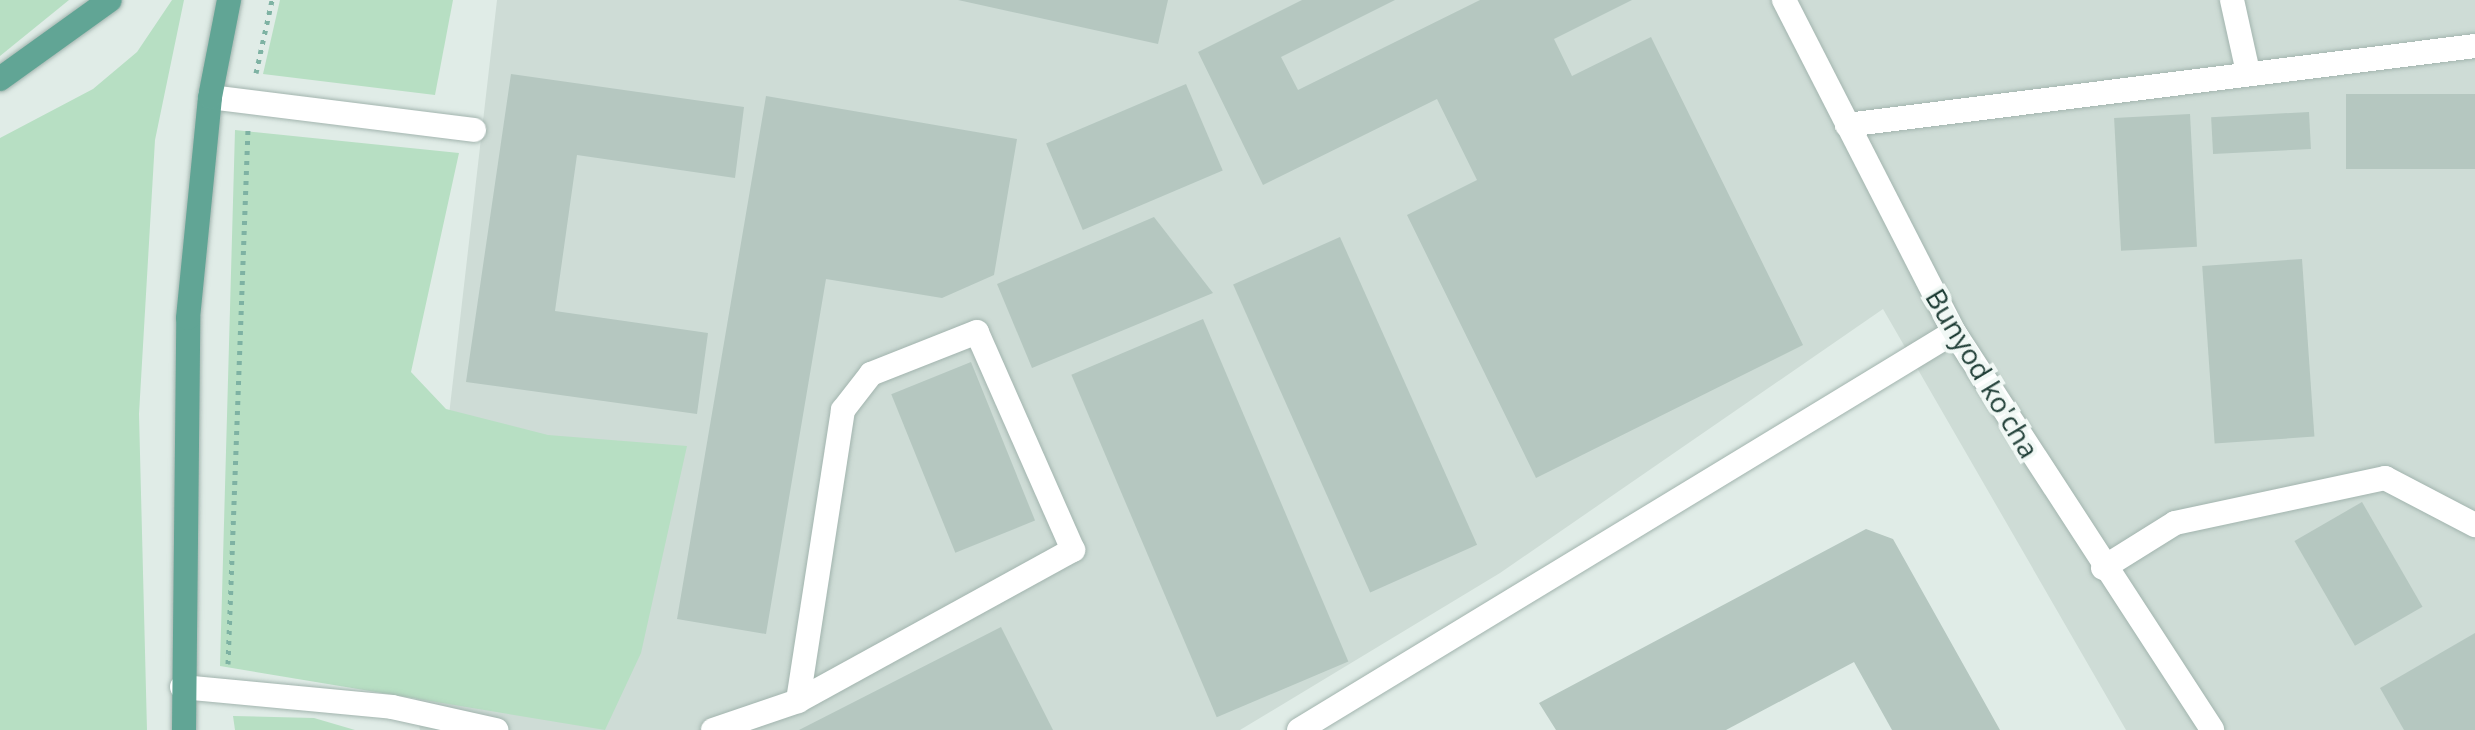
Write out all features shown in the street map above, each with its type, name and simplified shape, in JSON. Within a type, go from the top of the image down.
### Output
[{"type":"main road","points":[[0,79],[110,0]]},
{"type":"main road","points":[[184,730],[182,687],[188,318],[210,97],[229,0]]},
{"type":"street","name":"Bunyod ko'cha","points":[[1784,0],[1954,332],[2103,568],[2212,730]]},
{"type":"street","points":[[2232,0],[2248,72]]},
{"type":"street","points":[[1847,125],[2248,72],[2475,46]]},
{"type":"street","points":[[210,97],[474,130]]},
{"type":"street","points":[[713,730],[760,720],[798,701],[1073,550],[977,332],[871,374],[843,410],[798,701]]},
{"type":"street","points":[[1299,730],[1954,332]]},
{"type":"street","points":[[2103,568],[2175,523],[2385,478],[2475,525]]},
{"type":"street","points":[[182,687],[228,690],[394,718],[496,730]]},
{"type":"path","points":[[228,690],[249,102],[272,0]]},
{"type":"shaded area","points":[[497,0],[2475,0],[2475,730],[2126,730],[1883,309],[1500,573],[1240,730],[420,730],[415,709]]},
{"type":"green space","points":[[0,0],[69,0],[0,56]]},
{"type":"green space","points":[[172,0],[184,0],[155,140],[139,414],[147,730],[0,730],[0,138],[93,89],[137,52]]},
{"type":"green space","points":[[280,0],[453,0],[435,95],[263,74]]},
{"type":"green space","points":[[235,130],[459,153],[411,372],[446,409],[548,435],[687,446],[641,653],[605,730],[220,666]]},
{"type":"green space","points":[[233,716],[314,718],[355,730],[235,730]]},
{"type":"building","points":[[958,0],[1168,0],[1158,44]]},
{"type":"building","points":[[1302,0],[1395,0],[1281,57],[1298,90],[1480,0],[1632,0],[1554,39],[1572,76],[1651,37],[1803,345],[1536,478],[1407,215],[1477,180],[1437,99],[1263,185],[1198,52]]},
{"type":"building","points":[[511,74],[744,107],[735,178],[577,155],[555,311],[708,333],[697,414],[466,382]]},
{"type":"building","points":[[1186,84],[1223,171],[1083,230],[1046,143]]},
{"type":"building","points":[[2346,94],[2475,94],[2475,169],[2346,169]]},
{"type":"building","points":[[766,96],[1017,139],[994,275],[942,298],[826,279],[766,634],[677,619]]},
{"type":"building","points":[[2309,112],[2311,149],[2213,154],[2211,117]]},
{"type":"building","points":[[2190,114],[2197,247],[2121,251],[2114,118]]},
{"type":"building","points":[[1154,217],[1213,293],[1032,368],[997,284]]},
{"type":"building","points":[[1340,237],[1477,545],[1370,592],[1233,285]]},
{"type":"building","points":[[2302,259],[2314,437],[2215,444],[2202,266]]},
{"type":"building","points":[[1203,319],[1348,661],[1217,717],[1071,375]]},
{"type":"building","points":[[971,362],[1035,521],[955,553],[891,394]]},
{"type":"building","points":[[2362,502],[2422,607],[2355,646],[2294,541]]},
{"type":"building","points":[[1866,529],[1893,539],[2000,730],[1892,730],[1854,662],[1726,730],[1556,730],[1539,703]]},
{"type":"building","points":[[1001,627],[1053,730],[799,730]]},
{"type":"building","points":[[2475,633],[2475,730],[2404,730],[2380,688]]}]
